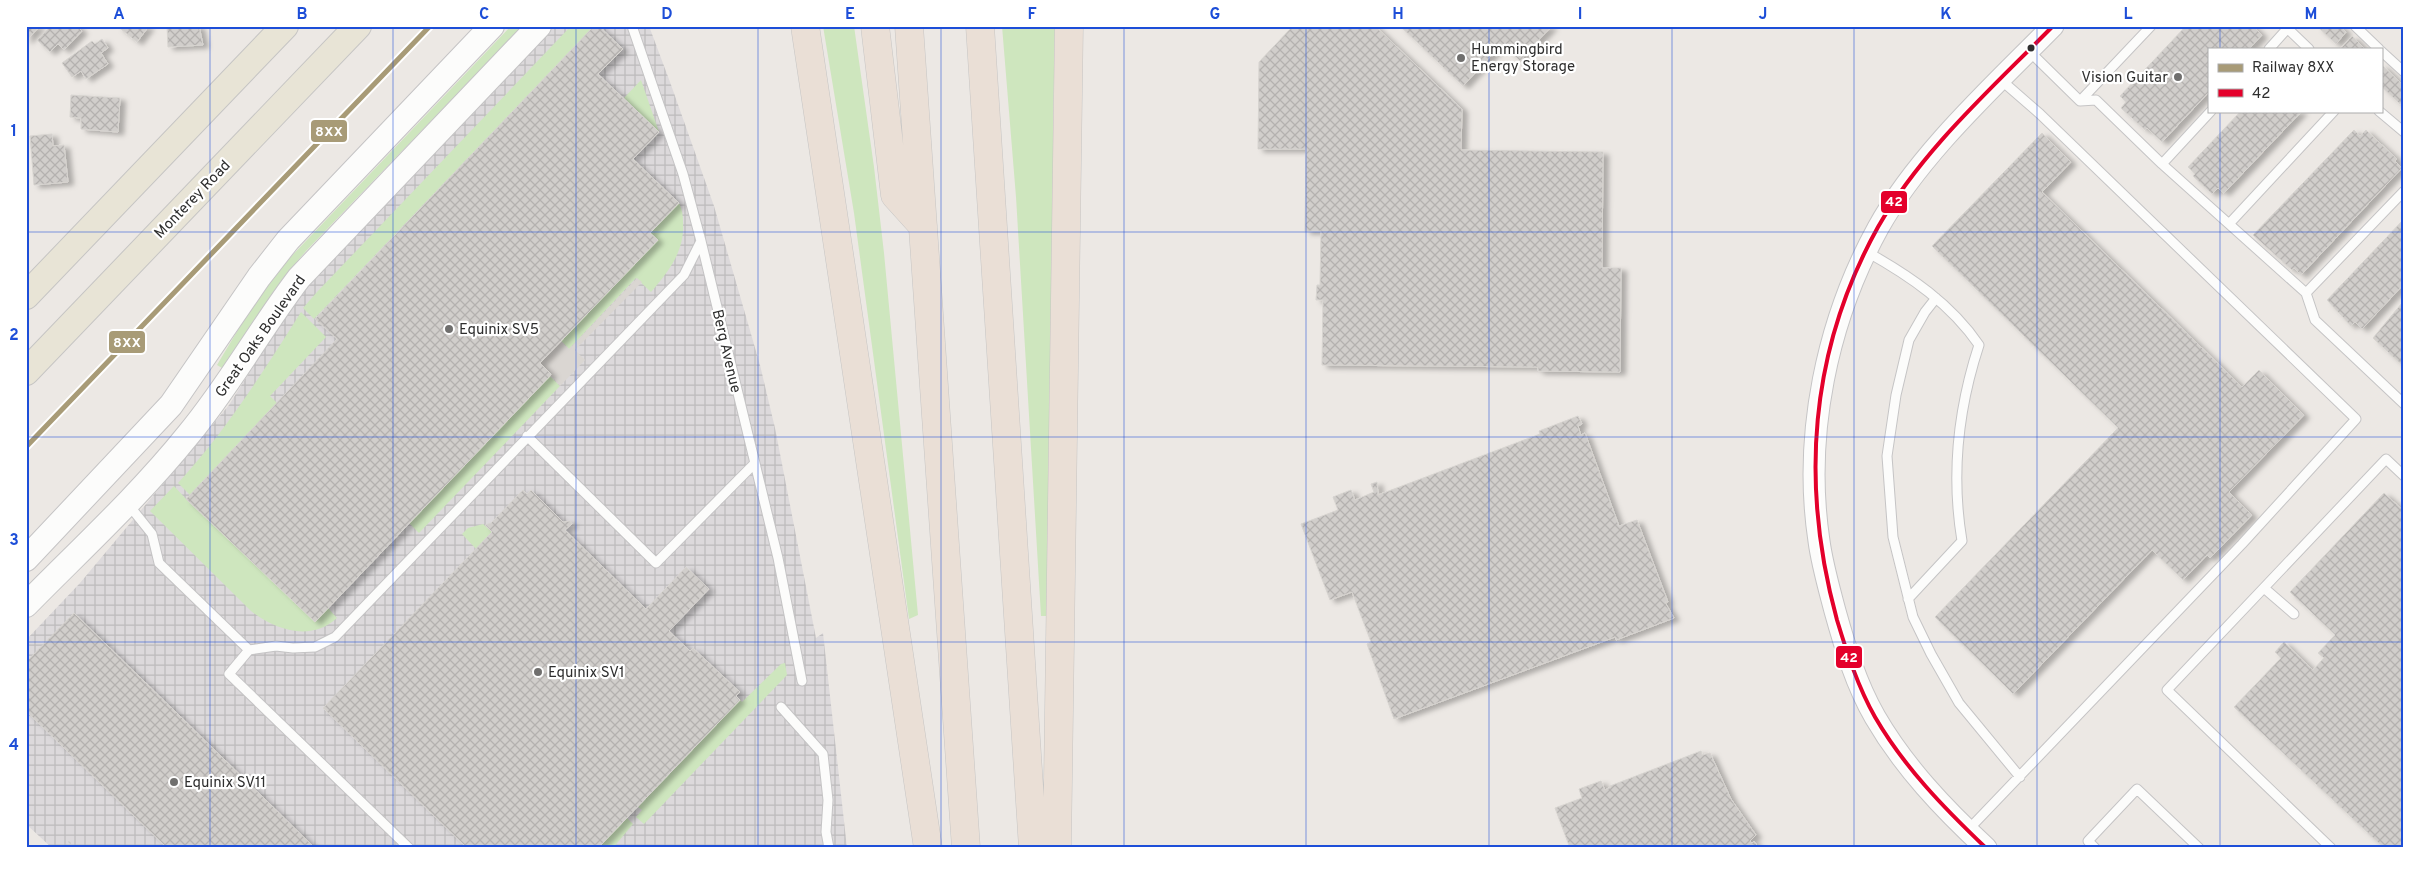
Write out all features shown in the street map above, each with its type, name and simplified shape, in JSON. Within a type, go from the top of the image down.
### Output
[{"type":"highway","points":[[805,26],[928,848]]},
{"type":"highway","points":[[875,26],[895,195],[923,226]]},
{"type":"highway","points":[[909,26],[966,848]]},
{"type":"highway","points":[[980,26],[1033,848]]},
{"type":"highway","points":[[1057,848],[1069,26]]},
{"type":"main road","points":[[26,296],[285,26]]},
{"type":"main road","name":"Monterey Road","points":[[26,372],[358,26]]},
{"type":"main road","points":[[26,559],[144,436],[193,376],[242,301],[288,240],[492,26]]},
{"type":"main road","name":"Great Oaks Boulevard","points":[[26,606],[126,502],[212,406],[276,308],[299,278],[539,26]]},
{"type":"main road","points":[[126,502],[130,473],[140,462],[144,436]]},
{"type":"street","points":[[1986,848],[1923,785],[1875,717],[1848,658],[1819,541],[1814,479],[1818,418],[1827,359],[1845,300],[1879,227],[1922,164],[2053,26]]},
{"type":"lane","name":"Berg Avenue","points":[[632,26],[683,174],[701,241],[778,558],[802,681]]},
{"type":"lane","points":[[2080,101],[2152,26]]},
{"type":"lane","points":[[2355,26],[2378,48]]},
{"type":"lane","points":[[2270,48],[2286,28],[2308,48]]},
{"type":"lane","points":[[2029,50],[2080,101],[2096,100],[2162,164],[2306,293],[2315,320],[2404,404]]},
{"type":"lane","points":[[2382,52],[2404,72]]},
{"type":"lane","points":[[1967,831],[2242,544],[2356,419],[2040,114],[2001,80]]},
{"type":"lane","points":[[2162,164],[2210,112]]},
{"type":"lane","points":[[2229,224],[2333,112]]},
{"type":"lane","points":[[2379,112],[2404,132]]},
{"type":"lane","points":[[2306,293],[2404,192]]},
{"type":"lane","points":[[409,848],[228,674],[249,650],[276,646],[293,648],[315,647],[335,637],[684,275],[701,241]]},
{"type":"lane","points":[[1867,252],[1916,281],[1970,332],[1979,345],[1961,417],[1955,474],[1962,541],[1908,599]]},
{"type":"lane","points":[[1936,298],[1925,312],[1909,340],[1896,395],[1887,456],[1892,537],[1913,617],[1958,703],[2020,777]]},
{"type":"lane","points":[[527,436],[656,563],[754,463]]},
{"type":"lane","points":[[2331,848],[2167,690],[2386,459],[2404,476]]},
{"type":"lane","points":[[126,502],[136,518],[152,534],[159,562],[249,650]]},
{"type":"lane","points":[[2264,588],[2294,614]]},
{"type":"lane","points":[[781,707],[824,754],[829,848]]},
{"type":"lane","points":[[2095,848],[2088,841],[2137,789],[2199,848]]},
{"type":"path","points":[[64,848],[70,842]]},
{"type":"shaded area","points":[[554,26],[649,26],[670,82],[714,206],[760,365],[775,428],[816,638],[823,633],[847,848],[52,848],[26,824],[26,640],[80,583],[229,405],[297,296]]},
{"type":"shaded area","points":[[637,278],[642,282],[575,350],[585,360],[560,386],[540,363],[561,341],[569,349]]},
{"type":"green space","points":[[511,26],[522,26],[306,251],[283,278],[222,368],[217,365],[248,313],[284,264]]},
{"type":"green space","points":[[571,26],[594,26],[314,319],[303,308],[317,292]]},
{"type":"green space","points":[[823,26],[854,26],[884,253],[918,615],[909,619],[854,213]]},
{"type":"green space","points":[[1002,26],[1055,26],[1053,128],[1056,616],[1041,616],[1016,197]]},
{"type":"green space","points":[[641,80],[659,132],[624,98]]},
{"type":"green space","points":[[679,203],[683,219],[681,242],[670,268],[664,276],[651,292],[636,278],[569,349],[561,341],[658,240],[650,233]]},
{"type":"green space","points":[[301,312],[326,337],[270,396],[277,403],[190,495],[178,483],[228,422]]},
{"type":"green space","points":[[550,376],[560,386],[419,533],[409,523]]},
{"type":"green space","points":[[174,486],[186,499],[328,608],[337,618],[316,630],[293,631],[271,623],[251,611],[150,511]]},
{"type":"green space","points":[[483,524],[492,532],[476,549],[462,534],[468,528]]},
{"type":"green space","points":[[785,663],[787,675],[644,824],[636,817],[642,810],[638,807],[740,700],[742,702],[781,664]]},
{"type":"green space","points":[[627,818],[633,824],[613,848],[598,848]]},
{"type":"building","points":[[26,26],[40,26],[26,41]]},
{"type":"building","points":[[51,26],[77,26],[82,31],[64,50],[58,44],[50,52],[37,40]]},
{"type":"building","points":[[117,26],[149,26],[137,42]]},
{"type":"building","points":[[167,26],[199,26],[203,45],[168,47]]},
{"type":"building","name":"Equinix SV5","points":[[594,26],[599,26],[623,49],[598,74],[659,132],[633,159],[679,203],[650,233],[658,240],[540,363],[551,374],[550,376],[315,622],[186,499],[337,339],[315,319]]},
{"type":"building","points":[[1293,26],[1375,26],[1462,109],[1461,150],[1603,152],[1602,268],[1621,268],[1620,372],[1538,371],[1538,367],[1322,365],[1323,300],[1316,300],[1317,285],[1320,285],[1321,231],[1305,231],[1306,149],[1258,149],[1259,62]]},
{"type":"building","name":"Hummingbird Energy Storage","points":[[1400,26],[1552,26],[1533,46],[1531,44],[1523,53],[1525,55],[1520,61],[1502,44],[1463,86]]},
{"type":"building","points":[[2186,26],[2253,26],[2262,35],[2250,48],[2208,48],[2208,93],[2162,142],[2147,128],[2145,130],[2121,108],[2126,102],[2120,96]]},
{"type":"building","points":[[2317,26],[2340,26],[2346,32],[2336,44]]},
{"type":"building","points":[[2352,36],[2364,48],[2341,48]]},
{"type":"building","points":[[102,39],[108,48],[101,53],[108,64],[86,79],[81,71],[72,77],[62,63],[92,41],[95,44]]},
{"type":"building","points":[[2382,65],[2404,86],[2404,101],[2400,104],[2382,87]]},
{"type":"building","points":[[71,95],[120,98],[118,132],[81,129],[81,118],[70,117]]},
{"type":"building","points":[[2240,112],[2301,112],[2224,193],[2218,188],[2212,194],[2193,176],[2195,174],[2188,167]]},
{"type":"building","points":[[2354,130],[2360,136],[2366,130],[2397,159],[2395,161],[2402,168],[2301,275],[2294,268],[2292,270],[2253,235]]},
{"type":"building","points":[[2042,133],[2071,162],[2042,192],[2242,387],[2259,370],[2304,415],[2229,492],[2252,515],[2210,558],[2207,555],[2183,580],[2152,550],[2013,694],[1935,617],[2118,428],[1932,246]]},
{"type":"building","points":[[52,134],[53,146],[64,145],[68,182],[34,185],[30,136]]},
{"type":"building","points":[[2404,219],[2404,284],[2362,329],[2355,322],[2351,326],[2327,300]]},
{"type":"building","points":[[2402,303],[2404,304],[2404,367],[2373,338]]},
{"type":"building","points":[[1578,416],[1582,424],[1578,426],[1581,435],[1585,433],[1619,526],[1637,520],[1668,602],[1665,602],[1674,618],[1616,640],[1615,637],[1394,719],[1367,644],[1371,642],[1352,592],[1330,600],[1301,524],[1338,510],[1333,497],[1351,490],[1355,500],[1374,492],[1371,484],[1377,482],[1378,495],[1540,434],[1539,431]]},
{"type":"building","name":"Equinix SV1","points":[[523,490],[527,494],[531,490],[563,522],[570,521],[572,524],[565,530],[646,609],[686,567],[709,589],[669,631],[690,651],[693,648],[740,692],[736,696],[740,700],[598,848],[467,848],[323,708],[492,532],[485,525],[491,523]]},
{"type":"building","points":[[2384,493],[2404,511],[2404,848],[2384,848],[2234,707],[2281,658],[2275,652],[2284,642],[2313,670],[2324,658],[2318,653],[2335,635],[2290,592]]},
{"type":"building","name":"Equinix SV11","points":[[74,613],[315,848],[167,848],[26,711],[26,662]]},
{"type":"building","points":[[1701,751],[1702,755],[1710,753],[1731,799],[1756,835],[1750,841],[1752,843],[1754,841],[1759,848],[1570,848],[1555,808],[1582,798],[1579,789],[1601,781],[1605,790],[1610,786]]},
{"type":"rail line","name":"8XX","points":[[26,447],[430,26]]},
{"type":"transit line","name":"42","points":[[1986,848],[1955,818],[1912,770],[1886,735],[1858,682],[1837,620],[1825,569],[1818,519],[1816,469],[1818,419],[1825,370],[1837,322],[1855,274],[1878,227],[1915,172],[1936,146],[2053,26]]},
{"type":"place","name":"Hummingbird Energy Storage","points":[[1461,58]]},
{"type":"place","name":"Vision Guitar","points":[[2178,77]]},
{"type":"place","name":"Equinix SV5","points":[[449,329]]},
{"type":"place","name":"Equinix SV1","points":[[538,672]]},
{"type":"place","name":"Equinix SV11","points":[[174,782]]}]
